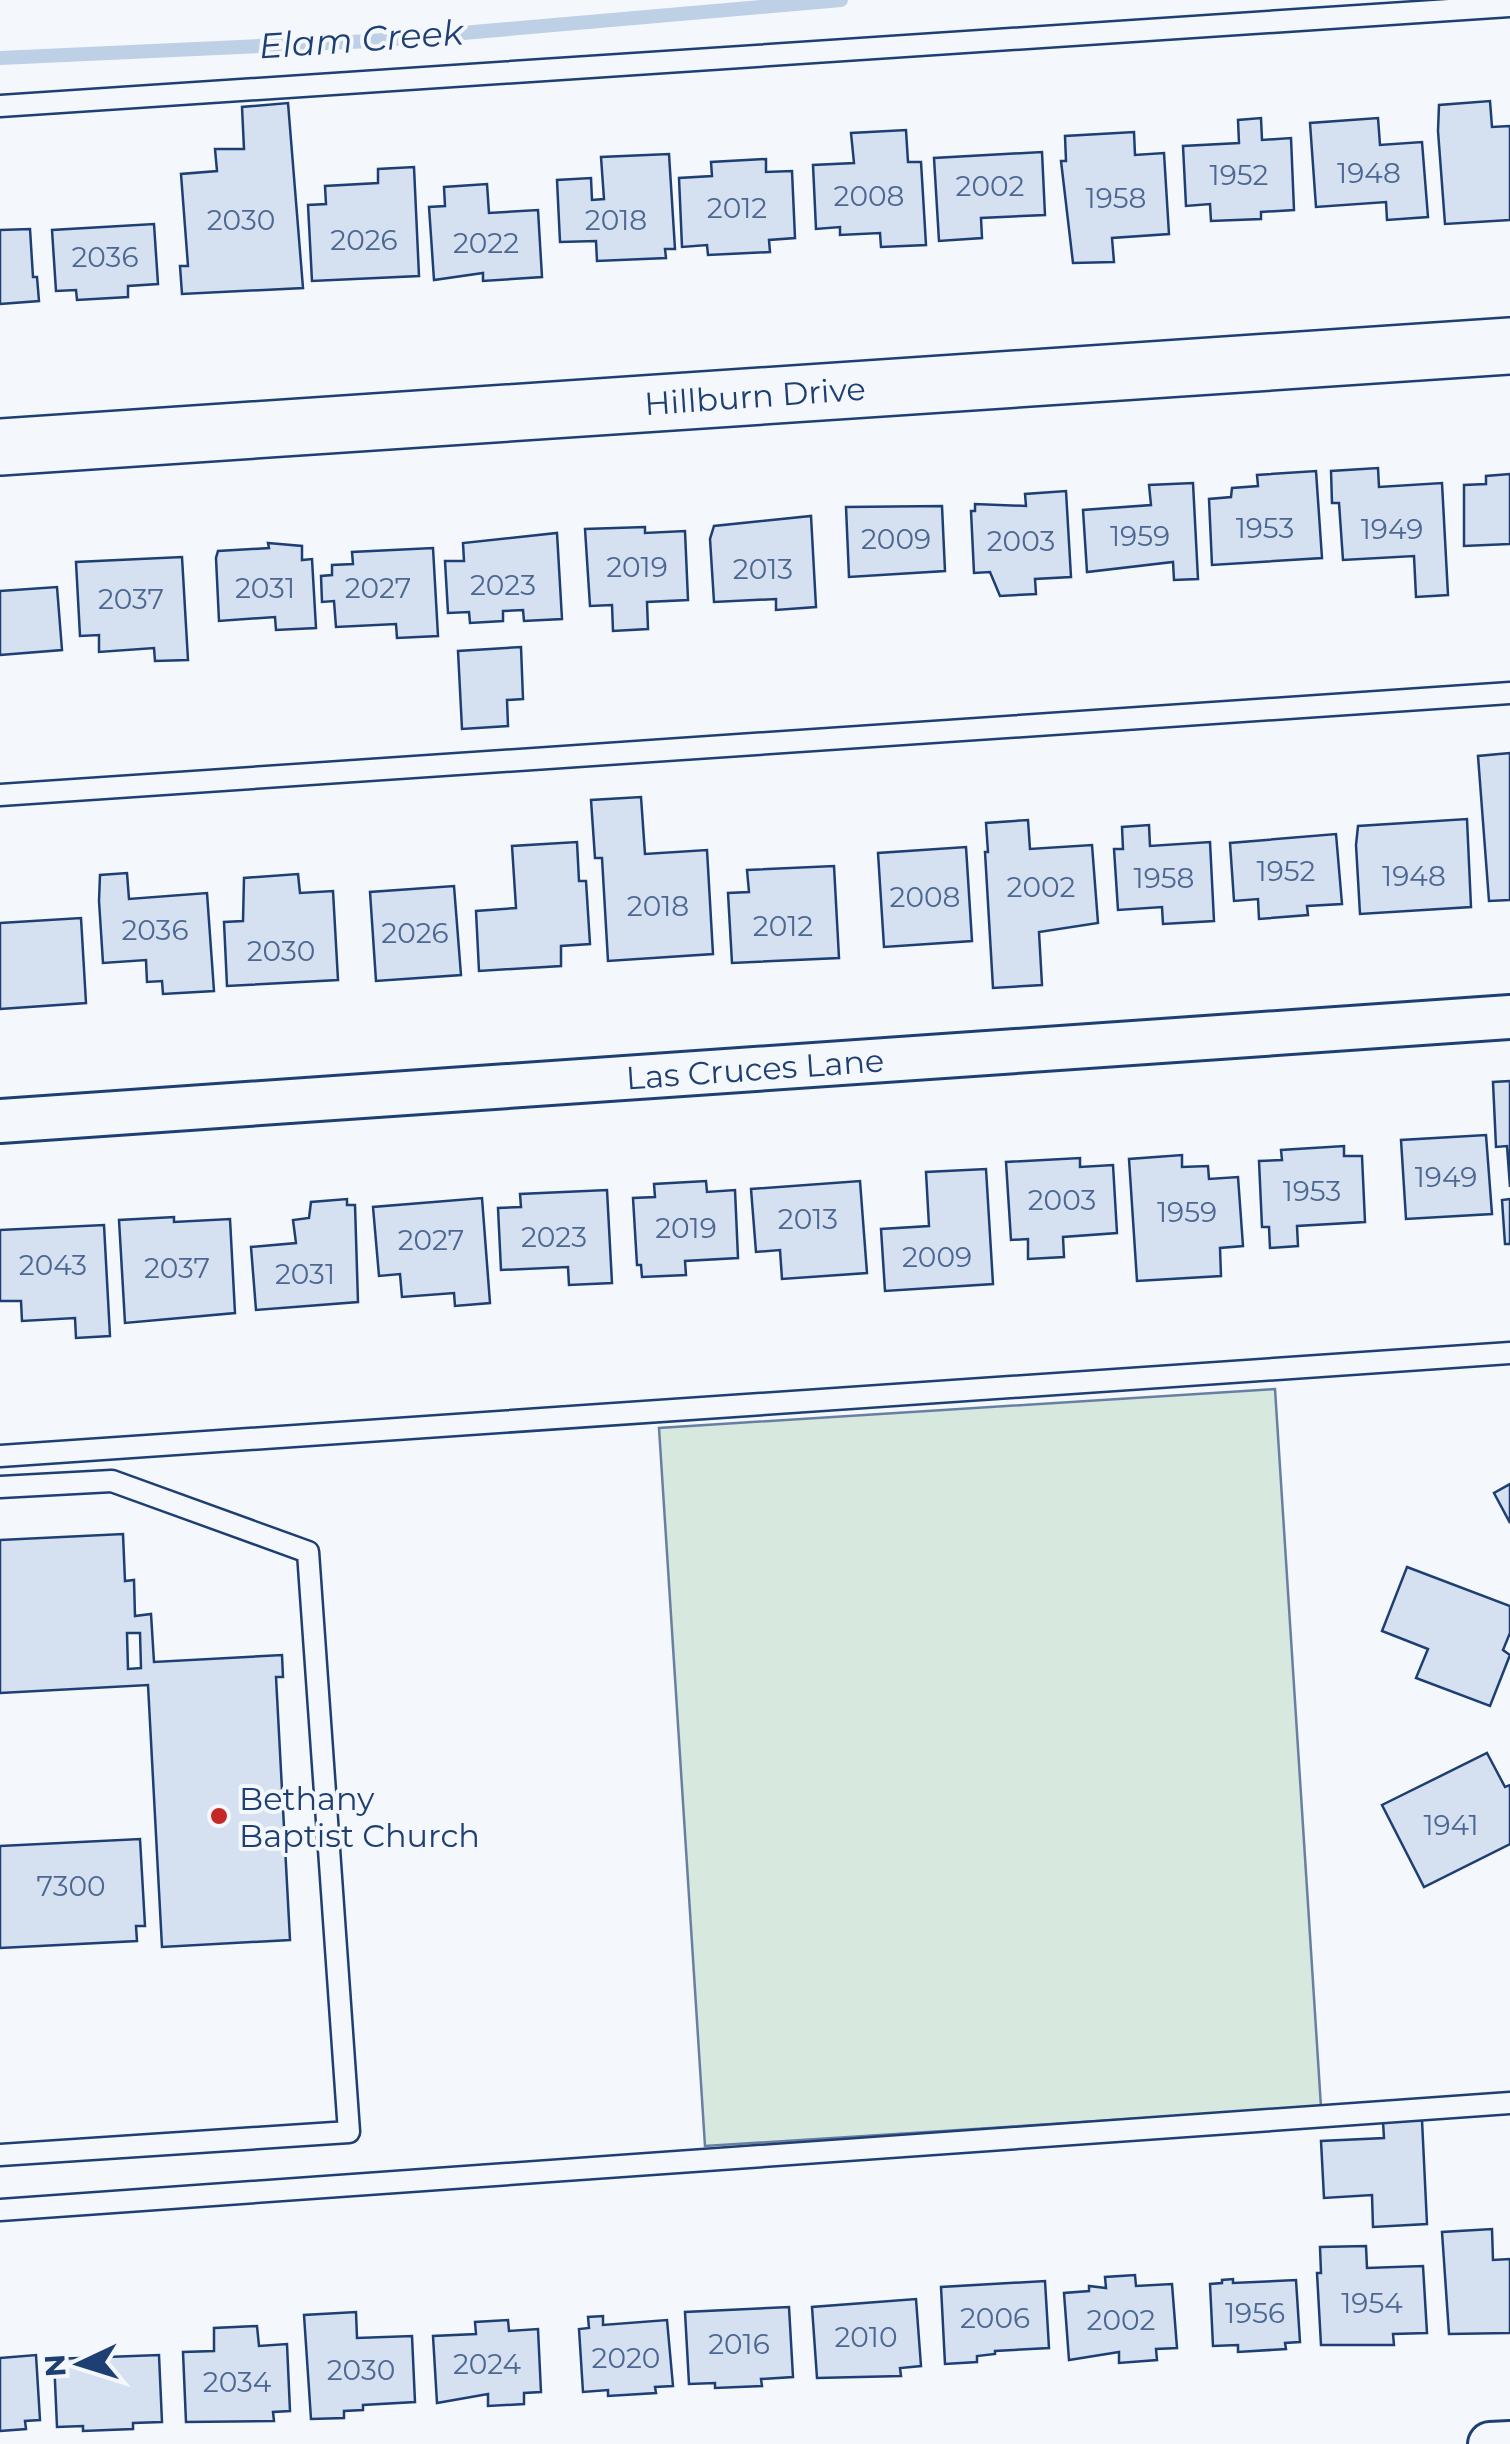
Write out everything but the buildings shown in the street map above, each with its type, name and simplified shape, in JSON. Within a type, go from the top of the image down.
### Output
[{"type":"street","name":"Hillburn Drive","points":[[0,447],[1510,346]]},
{"type":"street","name":"Las Cruces Lane","points":[[0,1122],[1510,1017]]},
{"type":"street","points":[[1490,2444],[1510,2443]]},
{"type":"lane","points":[[0,106],[1510,6]]},
{"type":"lane","points":[[0,795],[1510,692]]},
{"type":"lane","points":[[0,1456],[1510,1353]]},
{"type":"lane","points":[[0,1487],[112,1481],[308,1552],[349,2132],[0,2155]]},
{"type":"lane","points":[[0,2210],[1510,2103]]},
{"type":"shaded area","points":[[1275,1389],[1321,2107],[705,2146],[659,1428]]},
{"type":"waterway","name":"Elam Creek","points":[[0,58],[371,41],[841,0]]},
{"type":"place","name":"Bethany Baptist Church","points":[[219,1816]]}]
